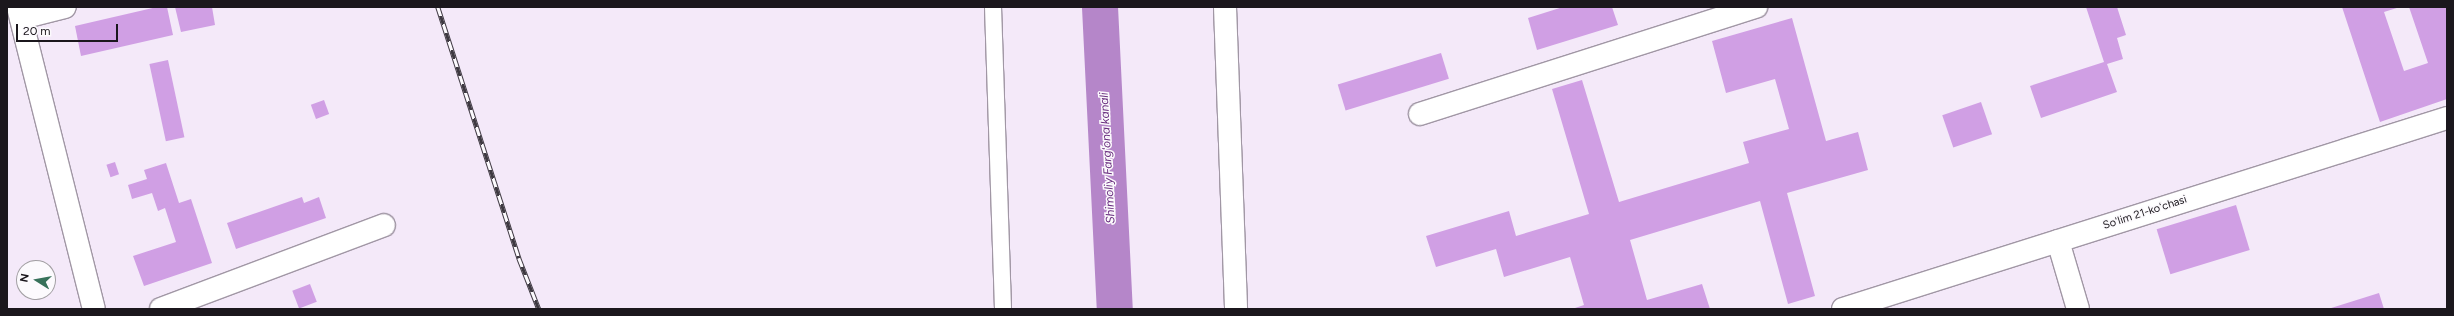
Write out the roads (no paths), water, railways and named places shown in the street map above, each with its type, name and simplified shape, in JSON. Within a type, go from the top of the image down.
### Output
[{"type":"street","points":[[65,7],[19,13],[94,309]]},
{"type":"street","points":[[1225,7],[1236,309]]},
{"type":"street","points":[[1420,114],[1756,7]]},
{"type":"street","name":"Soʻlim 21-koʻchasi","points":[[1843,309],[2447,118]]},
{"type":"street","points":[[161,309],[384,225]]},
{"type":"street","points":[[2058,241],[2078,309]]},
{"type":"lane","points":[[993,7],[1003,309]]},
{"type":"waterway","name":"Shimoliy Fargʻona kanali","points":[[1100,7],[1115,309]]},
{"type":"railway","points":[[438,7],[519,258],[539,309]]}]
